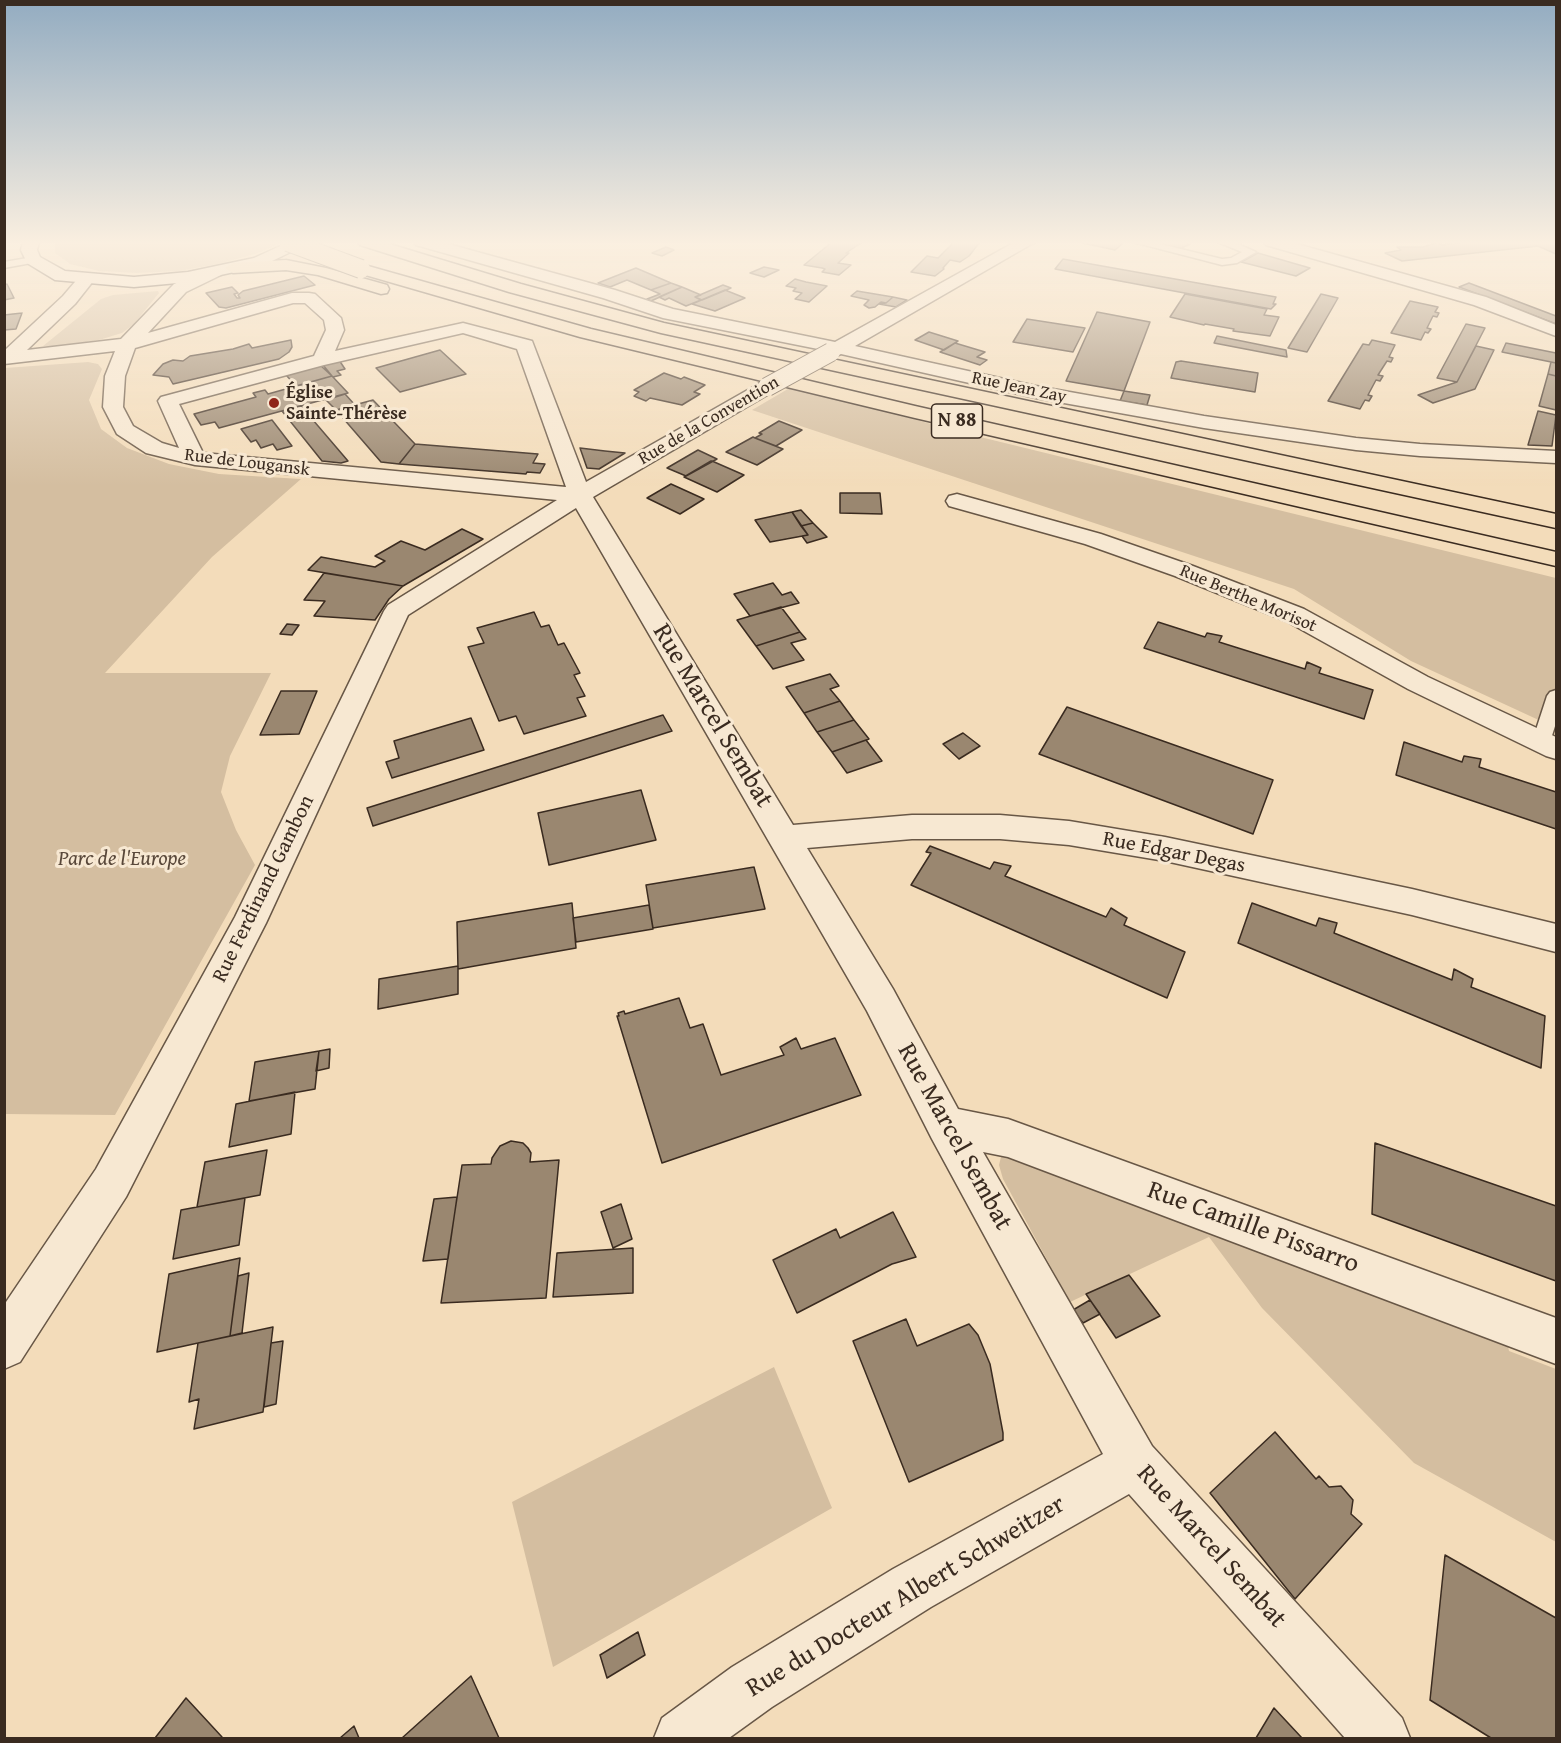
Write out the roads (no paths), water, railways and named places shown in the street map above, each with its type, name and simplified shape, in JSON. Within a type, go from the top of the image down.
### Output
[{"type":"highway","points":[[503,323],[530,331],[586,333]]},
{"type":"highway","name":"N 88","points":[[552,323],[926,414],[1557,559]]},
{"type":"highway","name":"N 88","points":[[646,323],[1557,521]]},
{"type":"street","points":[[7,357],[44,323]]},
{"type":"street","name":"Rue de Lougansk","points":[[147,323],[127,344],[115,376],[113,407],[124,430],[154,448],[195,459],[580,495]]},
{"type":"street","points":[[7,357],[127,344],[196,323]]},
{"type":"street","points":[[195,459],[168,401],[321,360],[335,330],[333,323]]},
{"type":"street","name":"Rue Jean Zay","points":[[712,323],[1036,392],[1263,431],[1420,450],[1557,457]]},
{"type":"street","name":"Rue de la Convention","points":[[580,495],[882,323]]},
{"type":"street","points":[[1537,323],[1557,331]]},
{"type":"street","name":"Rue Marcel Sembat","points":[[321,360],[463,328],[525,345],[580,495],[880,1000],[946,1126],[1135,1462],[1382,1738]]},
{"type":"street","name":"Rue Ferdinand Gambon","points":[[4,1346],[111,1183],[249,923],[397,611],[580,495]]},
{"type":"street","name":"Rue Berthe Morisot","points":[[957,501],[1093,539],[1184,571],[1295,615],[1418,683],[1549,746]]},
{"type":"street","name":"Rue Edgar Degas","points":[[785,838],[912,827],[1000,827],[1069,833],[1165,849],[1412,902],[1557,938]]},
{"type":"street","name":"Rue Camille Pissarro","points":[[946,1126],[1008,1138],[1557,1341]]},
{"type":"street","name":"Rue du Docteur Albert Schweitzer","points":[[682,1738],[753,1687],[912,1588],[1135,1462]]},
{"type":"lane","points":[[1549,746],[1557,696]]},
{"type":"place","name":"Église Sainte-Thérèse","points":[[274,403]]},
{"type":"park label","name":"Parc de l'Europe","points":[[122,860]]}]
